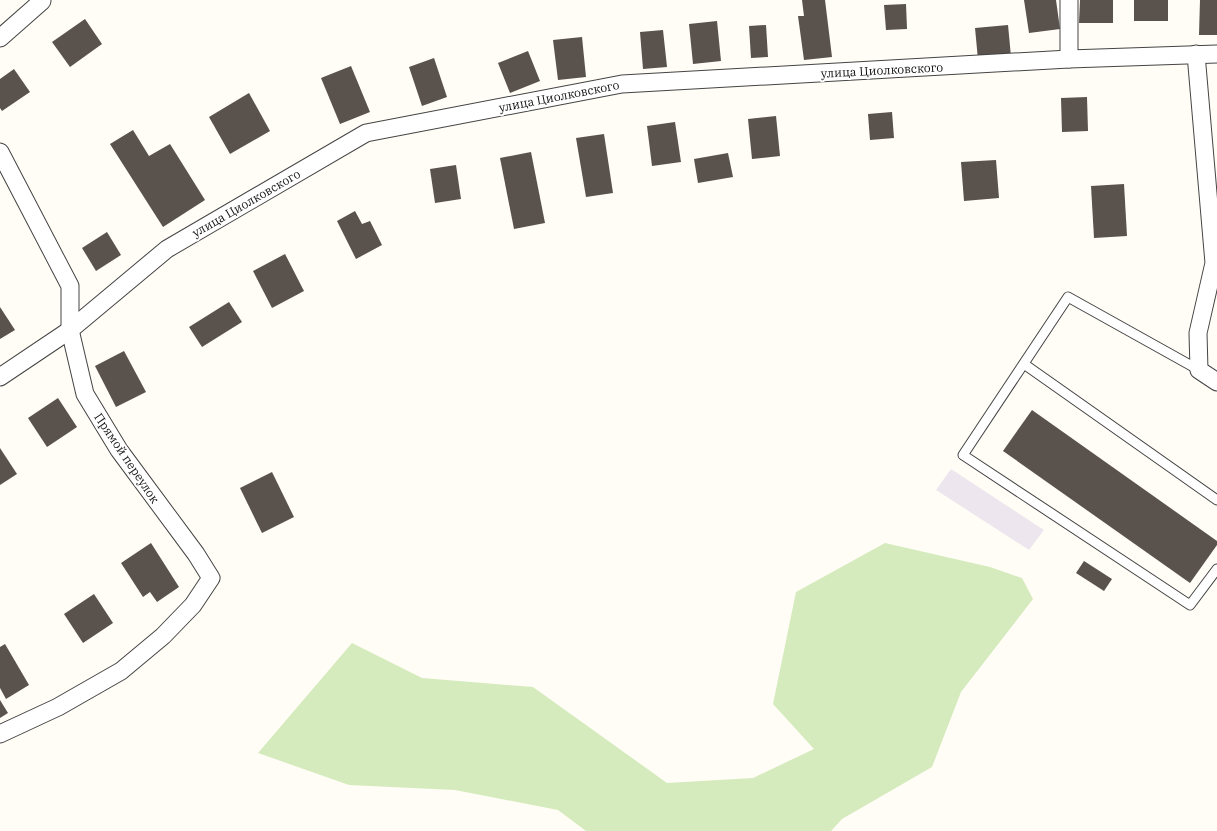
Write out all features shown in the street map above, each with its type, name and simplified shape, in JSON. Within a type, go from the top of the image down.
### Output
[{"type":"street","points":[[1069,0],[1069,59]]},
{"type":"street","points":[[0,38],[42,1]]},
{"type":"street","points":[[1196,54],[1214,263],[1198,333],[1199,370],[1217,382]]},
{"type":"street","name":"улица Циолковского","points":[[0,377],[70,330],[167,249],[366,133],[622,84],[1069,59],[1217,54]]},
{"type":"street","name":"Прямой переулок","points":[[0,152],[70,286],[70,330],[85,394],[119,450],[196,554],[210,578],[193,605],[163,636],[121,671],[58,707],[0,734]]},
{"type":"lane","points":[[1199,370],[1068,297],[963,455],[1190,605],[1217,569]]},
{"type":"lane","points":[[1024,364],[1217,500]]},
{"type":"shaded area","points":[[951,469],[1044,530],[1029,550],[936,490]]},
{"type":"green space","points":[[885,543],[990,567],[1022,578],[1033,599],[961,692],[932,767],[842,819],[831,831],[586,831],[558,810],[455,790],[349,785],[258,753],[352,643],[422,678],[533,687],[667,783],[753,778],[814,749],[773,704],[796,592]]},
{"type":"building","points":[[802,0],[825,0],[832,57],[804,60],[798,16],[804,16]]},
{"type":"building","points":[[1024,0],[1056,0],[1060,29],[1029,33]]},
{"type":"building","points":[[1080,0],[1113,0],[1113,23],[1079,23]]},
{"type":"building","points":[[1134,0],[1168,0],[1168,21],[1134,21]]},
{"type":"building","points":[[1200,0],[1217,0],[1217,35],[1199,35]]},
{"type":"building","points":[[906,4],[907,29],[886,30],[884,5]]},
{"type":"building","points":[[85,19],[102,44],[70,67],[52,42]]},
{"type":"building","points":[[717,21],[721,61],[693,64],[689,24]]},
{"type":"building","points":[[766,25],[768,57],[751,58],[749,26]]},
{"type":"building","points":[[1008,25],[1011,57],[978,60],[975,28]]},
{"type":"building","points":[[663,30],[667,67],[643,69],[640,32]]},
{"type":"building","points":[[582,37],[586,77],[558,80],[553,40]]},
{"type":"building","points":[[528,51],[540,81],[510,93],[498,63]]},
{"type":"building","points":[[434,58],[447,97],[422,106],[409,67]]},
{"type":"building","points":[[351,66],[370,112],[340,124],[321,78]]},
{"type":"building","points":[[14,69],[30,92],[2,111],[0,108],[0,79]]},
{"type":"building","points":[[249,93],[270,131],[230,154],[209,117]]},
{"type":"building","points":[[1087,97],[1088,131],[1062,132],[1061,98]]},
{"type":"building","points":[[892,112],[894,138],[870,140],[868,114]]},
{"type":"building","points":[[776,116],[780,156],[752,159],[748,119]]},
{"type":"building","points":[[675,122],[681,162],[652,166],[647,126]]},
{"type":"building","points":[[133,130],[149,156],[170,144],[205,200],[163,227],[110,144]]},
{"type":"building","points":[[604,134],[613,193],[586,197],[576,138]]},
{"type":"building","points":[[531,152],[545,223],[514,229],[500,158]]},
{"type":"building","points":[[728,153],[733,177],[698,183],[694,159]]},
{"type":"building","points":[[996,160],[999,198],[964,201],[961,162]]},
{"type":"building","points":[[456,165],[461,199],[435,203],[430,169]]},
{"type":"building","points":[[1124,184],[1127,236],[1094,238],[1091,186]]},
{"type":"building","points":[[355,211],[362,224],[370,221],[382,245],[356,259],[337,221]]},
{"type":"building","points":[[107,232],[121,255],[96,271],[82,248]]},
{"type":"building","points":[[285,254],[304,291],[272,308],[253,271]]},
{"type":"building","points":[[229,302],[242,322],[202,347],[189,327]]},
{"type":"building","points":[[0,307],[15,330],[0,339]]},
{"type":"building","points":[[124,351],[146,392],[116,407],[95,366]]},
{"type":"building","points":[[58,398],[77,427],[47,447],[28,418]]},
{"type":"building","points":[[1032,410],[1217,541],[1217,545],[1190,583],[1003,451]]},
{"type":"building","points":[[0,448],[17,474],[0,485]]},
{"type":"building","points":[[272,472],[294,517],[262,533],[240,488]]},
{"type":"building","points":[[151,543],[179,587],[157,602],[150,592],[143,597],[121,563]]},
{"type":"building","points":[[1084,561],[1112,579],[1104,591],[1076,573]]},
{"type":"building","points":[[94,594],[113,623],[83,643],[64,614]]},
{"type":"building","points":[[5,644],[29,685],[6,699],[0,688],[0,647]]},
{"type":"building","points":[[0,700],[8,713],[0,718]]}]
